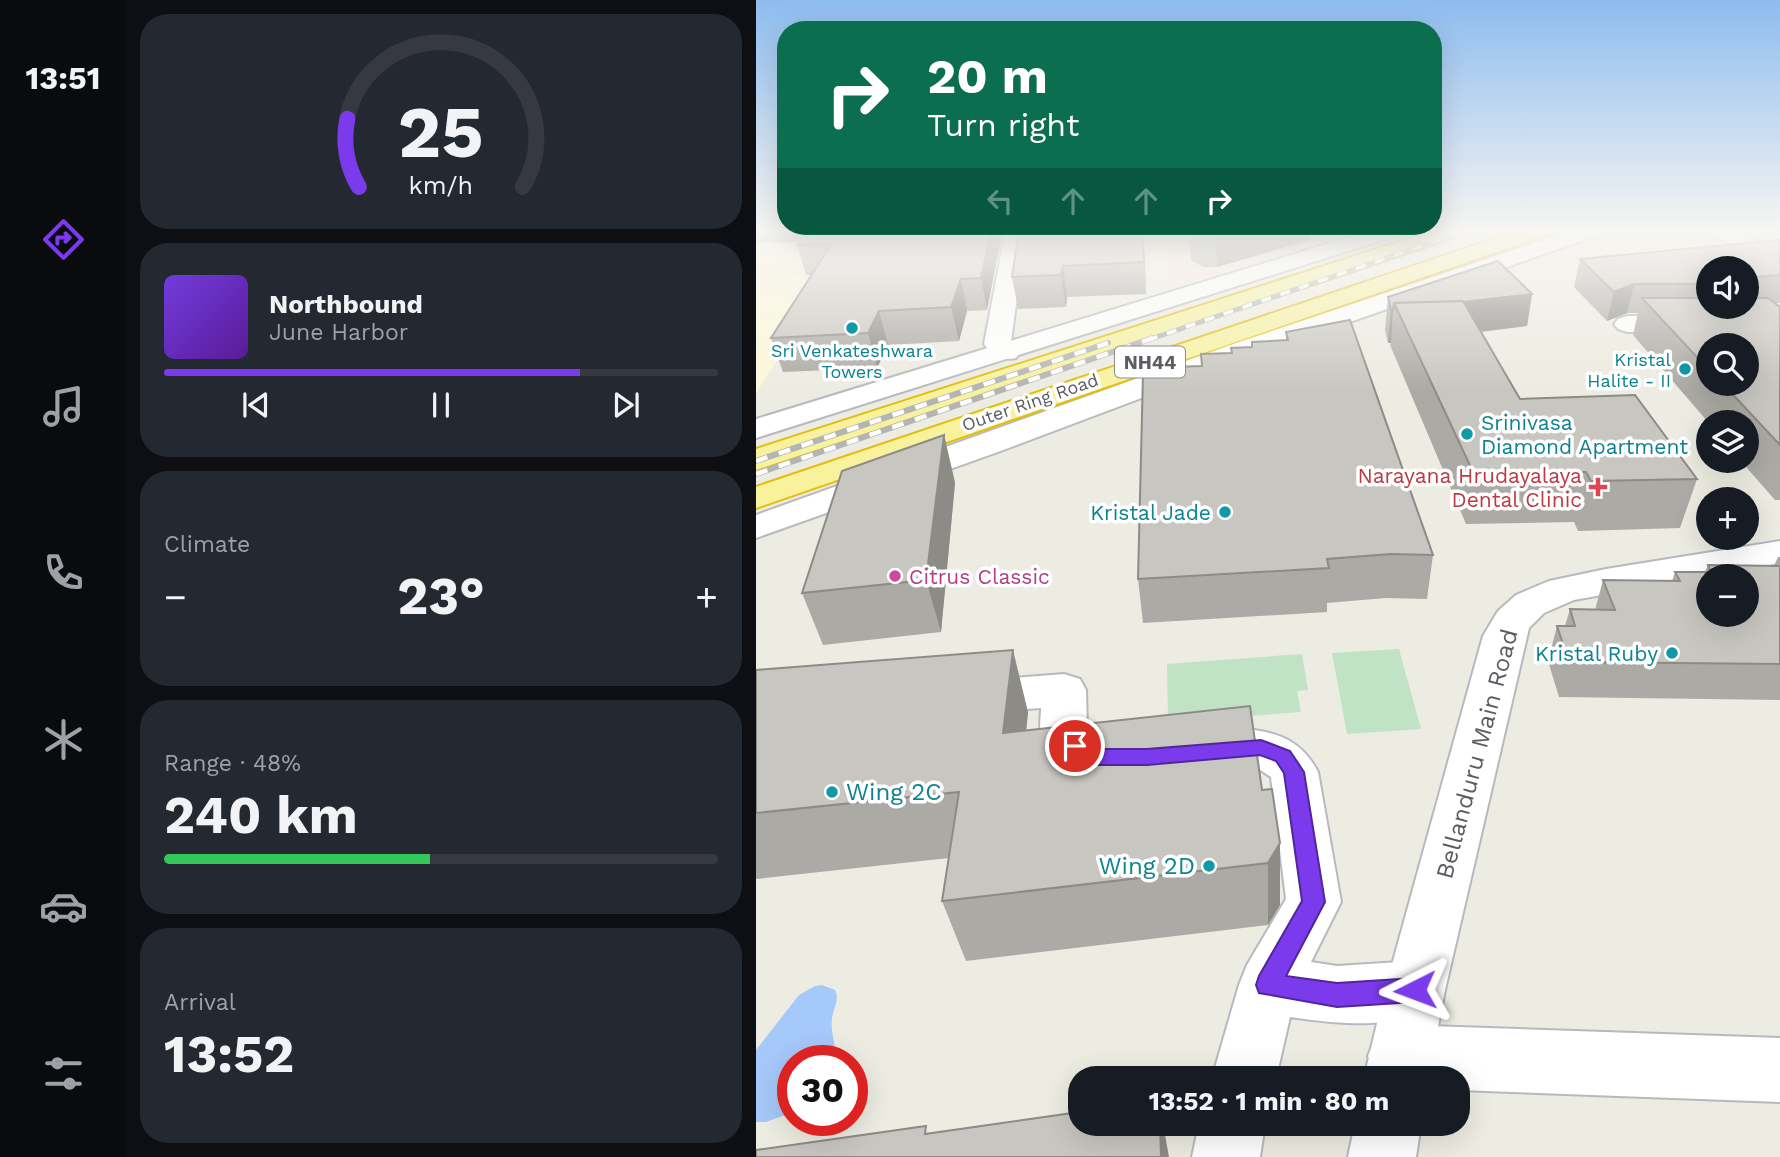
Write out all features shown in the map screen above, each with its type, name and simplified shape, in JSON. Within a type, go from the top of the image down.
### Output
[{"type":"highway","name":"Outer Ring Road","points":[[756,460],[1295,283]]},
{"type":"highway","name":"Outer Ring Road","points":[[756,498],[976,435],[1395,283]]},
{"type":"street","points":[[1006,352],[997,344],[1007,283]]},
{"type":"street","points":[[756,429],[1226,283]]},
{"type":"street","points":[[756,527],[976,435],[1243,350],[1441,283]]},
{"type":"street","points":[[1627,324],[1766,323],[1780,318]]},
{"type":"street","name":"Bellanduru Main Road","points":[[1397,1066],[1504,636],[1512,621],[1530,604],[1563,590],[1780,552]]},
{"type":"street","points":[[927,701],[1064,690],[1064,735],[1086,757],[1153,757],[1261,747],[1283,756],[1294,772],[1314,902],[1268,985],[1247,1066]]},
{"type":"street","points":[[1268,985],[1337,995],[1415,990]]},
{"type":"street","points":[[1470,1068],[1780,1070]]},
{"type":"street","points":[[1226,1157],[1230,1136]]},
{"type":"street","points":[[1382,1157],[1386,1136]]},
{"type":"shaded area","points":[[756,283],[827,283],[756,393]]},
{"type":"shaded area","points":[[1171,283],[1187,283],[1171,288]]},
{"type":"green space","points":[[1399,649],[1421,729],[1347,734],[1332,653]]},
{"type":"green space","points":[[1302,654],[1308,690],[1297,691],[1301,712],[1168,722],[1167,664]]},
{"type":"water","points":[[822,985],[835,990],[837,1001],[832,1024],[834,1045],[777,1045],[777,1118],[756,1122],[756,1050],[799,995]]},
{"type":"building","points":[[806,283],[960,283],[951,307],[879,311],[868,333],[771,338]]},
{"type":"building","points":[[1431,283],[1521,283],[1532,294],[1463,302],[1394,303],[1393,310],[1388,297]]},
{"type":"building","points":[[1605,283],[1696,283],[1696,284],[1634,284],[1614,292]]},
{"type":"building","points":[[1642,298],[1696,298],[1696,319],[1759,319],[1759,298],[1768,298],[1780,307],[1780,445],[1759,423],[1759,410],[1747,410],[1734,396],[1759,396],[1759,333],[1696,333],[1696,356]]},
{"type":"building","points":[[1463,301],[1520,399],[1635,395],[1697,479],[1591,481],[1586,472],[1474,474],[1394,303]]},
{"type":"building","points":[[1350,320],[1433,555],[1391,554],[1327,559],[1329,568],[1138,579],[1143,374],[1172,373],[1172,367],[1202,366],[1201,354],[1232,353],[1231,348],[1252,347],[1252,342],[1288,340],[1286,332]]},
{"type":"building","points":[[944,435],[926,580],[802,593],[842,471]]},
{"type":"building","points":[[1759,566],[1780,566],[1780,664],[1569,662],[1557,626],[1575,626],[1570,609],[1615,610],[1603,580],[1680,581],[1675,572],[1696,572],[1696,627],[1759,627]]},
{"type":"building","points":[[1013,650],[1003,733],[1250,706],[1262,790],[1272,789],[1280,843],[1268,863],[942,901],[959,792],[756,813],[756,670]]},
{"type":"building","points":[[1068,1114],[1068,1136],[1160,1136],[1161,1157],[756,1157],[756,1150],[926,1126],[925,1134]]},
{"type":"railway","points":[[1148,340],[1314,283]]},
{"type":"railway","points":[[756,474],[1153,338]]},
{"type":"railway","points":[[756,461],[1108,343]]},
{"type":"place","name":"Sri Venkateshwara Towers","points":[[852,328]]},
{"type":"place","name":"Kristal Halite - II","points":[[1685,369]]},
{"type":"place","name":"Srinivasa Diamond Apartment","points":[[1467,434]]},
{"type":"place","name":"Narayana Hrudayalaya Dental Clinic","points":[[1598,487]]},
{"type":"place","name":"Kristal Jade","points":[[1225,512]]},
{"type":"place","name":"Citrus Classic","points":[[895,576]]},
{"type":"place","name":"Kristal Ruby","points":[[1672,653]]},
{"type":"place","name":"Wing 2C","points":[[832,792]]},
{"type":"place","name":"Wing 2D","points":[[1209,866]]},
{"type":"route","points":[[1075,746],[1086,757],[1147,757],[1261,747],[1283,756],[1294,772],[1314,902],[1268,985],[1337,995],[1415,990]]}]
